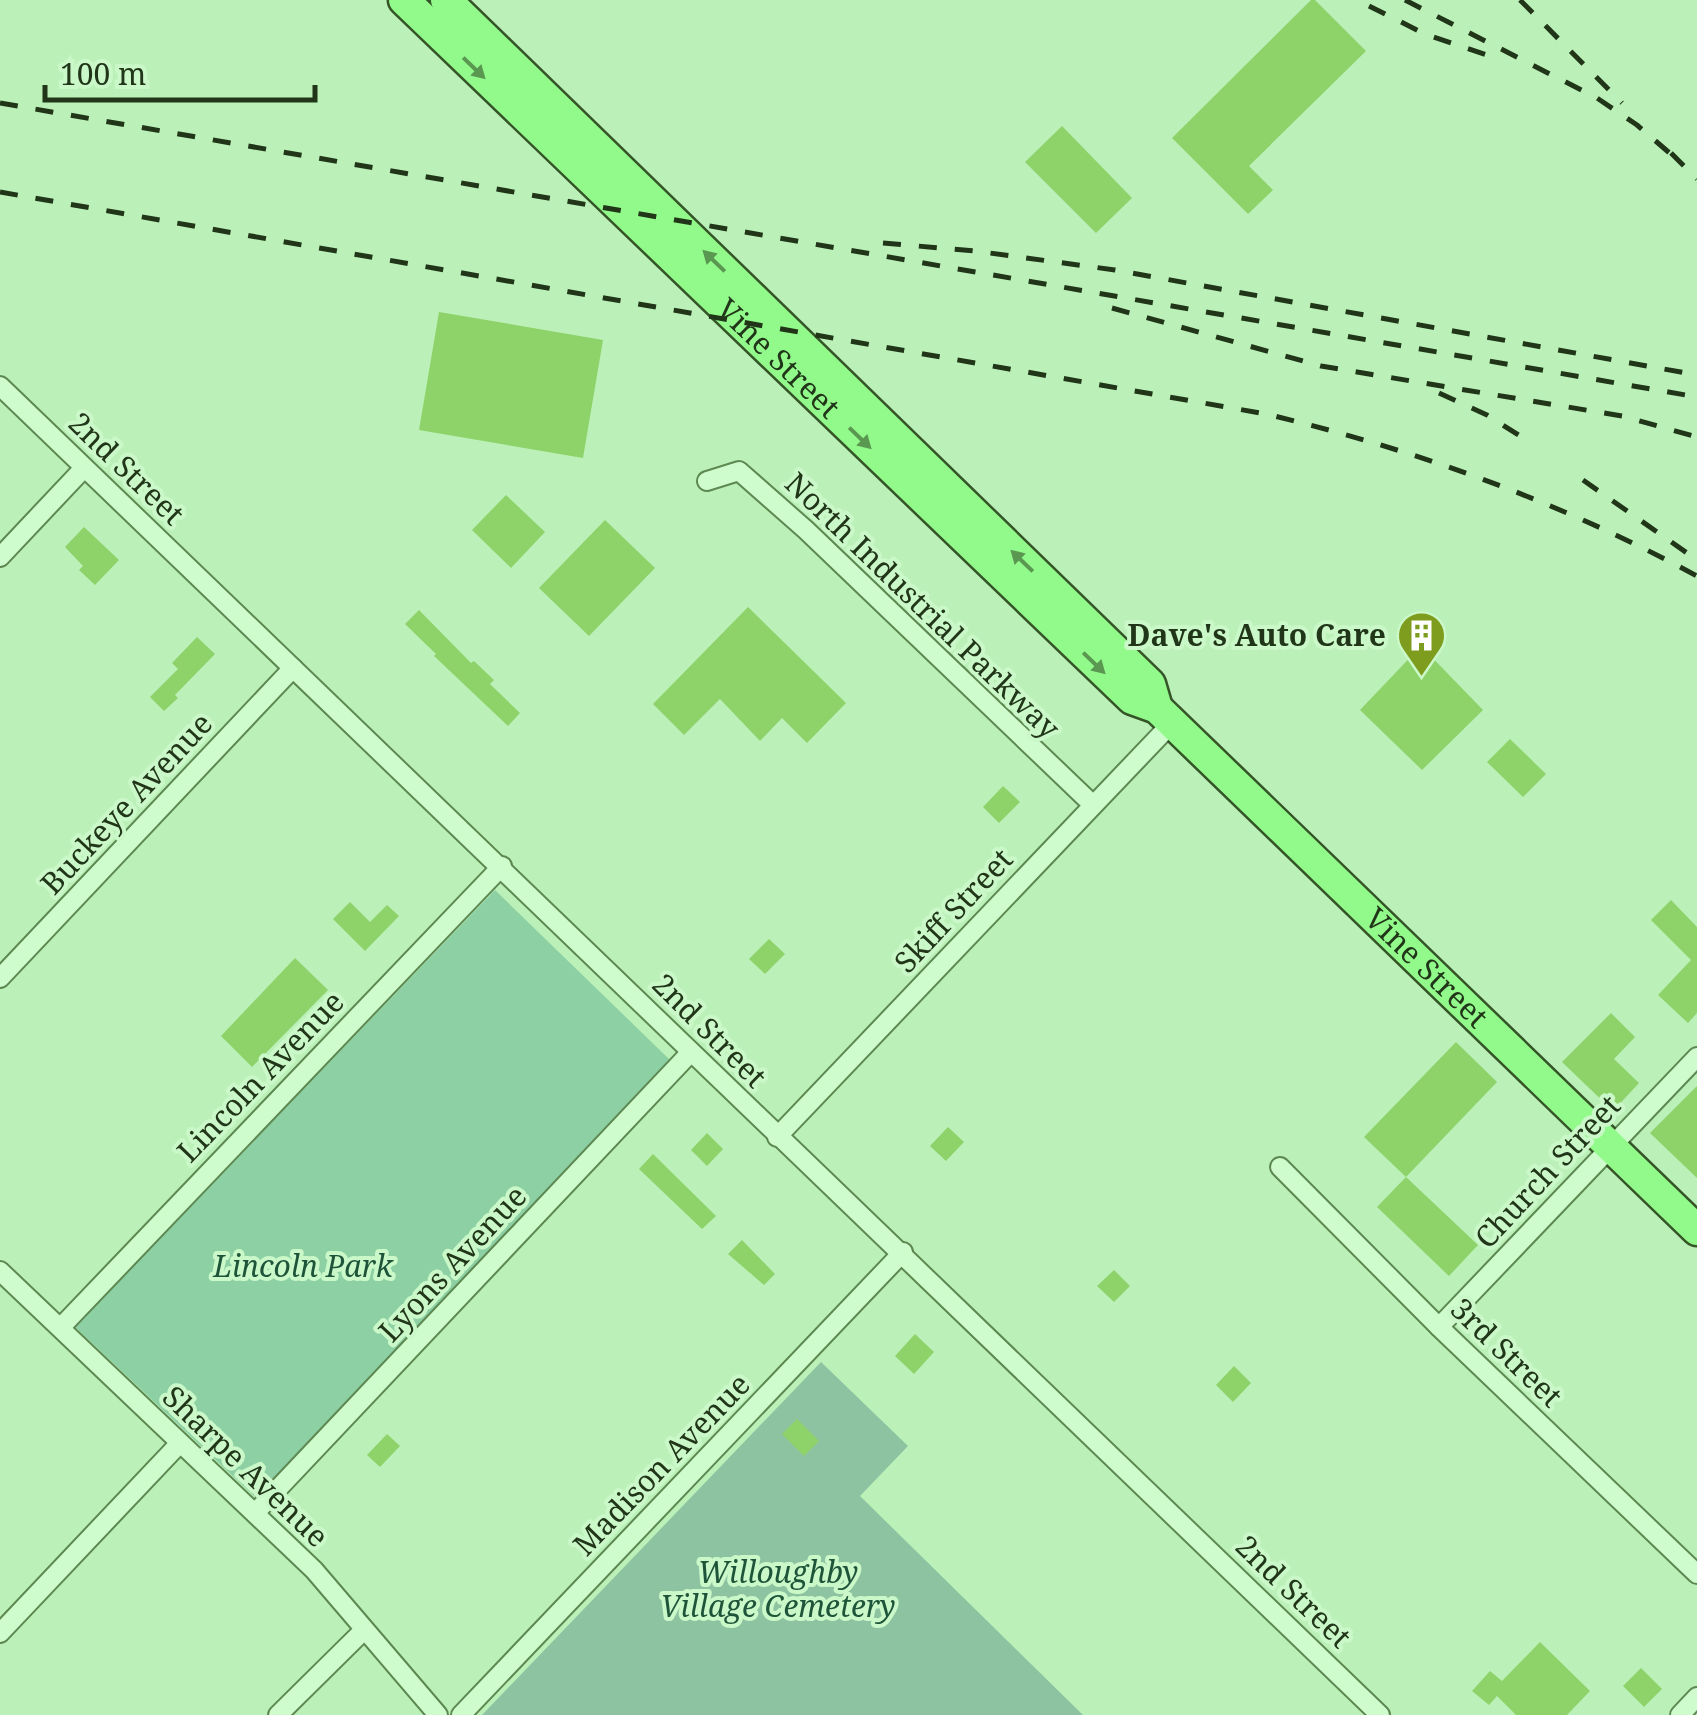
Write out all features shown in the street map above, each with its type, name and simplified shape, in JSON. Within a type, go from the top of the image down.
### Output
[{"type":"main road","name":"Vine Street","points":[[404,0],[1132,699],[1164,716],[1697,1230]]},
{"type":"main road","name":"Vine Street","points":[[446,0],[1150,684],[1164,716]]},
{"type":"street","name":"2nd Street","points":[[0,386],[502,866],[777,1137],[904,1252],[1380,1715]]},
{"type":"street","points":[[0,557],[84,468]]},
{"type":"street","name":"North Industrial Parkway","points":[[707,481],[739,471],[806,530],[1092,804]]},
{"type":"street","name":"Buckeye Avenue","points":[[0,978],[293,668]]},
{"type":"street","name":"Skiff Street","points":[[777,1137],[1092,804],[1164,716]]},
{"type":"street","name":"Lincoln Avenue","points":[[60,1327],[502,866]]},
{"type":"street","name":"Lyons Avenue","points":[[256,1513],[691,1052]]},
{"type":"street","name":"Church Street","points":[[1439,1327],[1697,1057]]},
{"type":"street","name":"3rd Street","points":[[1280,1167],[1439,1327],[1697,1574]]},
{"type":"street","name":"Madison Avenue","points":[[461,1715],[904,1252]]},
{"type":"street","name":"Sharpe Avenue","points":[[0,1271],[314,1570],[438,1715]]},
{"type":"street","points":[[0,1633],[180,1443]]},
{"type":"street","points":[[278,1715],[364,1630]]},
{"type":"street","points":[[1680,1715],[1697,1696]]},
{"type":"green space","name":"Lincoln Park","points":[[495,890],[670,1060],[256,1498],[75,1327]]},
{"type":"green space","name":"Willoughby Village Cemetery","points":[[821,1362],[908,1446],[860,1496],[1083,1715],[482,1715]]},
{"type":"building","points":[[1311,0],[1366,51],[1249,166],[1273,190],[1248,214],[1172,138]]},
{"type":"building","points":[[1062,126],[1132,198],[1096,233],[1025,162]]},
{"type":"building","points":[[439,312],[603,340],[583,458],[419,430]]},
{"type":"building","points":[[506,495],[545,532],[511,568],[472,530]]},
{"type":"building","points":[[605,520],[655,568],[589,636],[539,588]]},
{"type":"building","points":[[84,527],[119,560],[95,585],[79,570],[83,566],[65,547]]},
{"type":"building","points":[[748,607],[846,703],[807,743],[782,718],[760,741],[720,699],[684,735],[653,704]]},
{"type":"building","points":[[419,610],[471,663],[474,661],[494,680],[490,684],[520,713],[508,726],[405,624]]},
{"type":"building","points":[[197,637],[215,654],[164,711],[150,697],[178,669],[172,663]]},
{"type":"building","name":"Dave's Auto Care","points":[[1421,646],[1483,710],[1422,770],[1360,710]]},
{"type":"building","points":[[1510,739],[1546,774],[1523,797],[1487,762]]},
{"type":"building","points":[[1003,786],[1020,802],[999,823],[983,807]]},
{"type":"building","points":[[1671,900],[1697,927],[1697,1013],[1688,1023],[1658,995],[1691,960],[1651,920]]},
{"type":"building","points":[[350,902],[370,922],[387,905],[399,916],[365,951],[333,919]]},
{"type":"building","points":[[769,939],[785,954],[765,974],[749,959]]},
{"type":"building","points":[[295,958],[328,990],[252,1067],[221,1036]]},
{"type":"building","points":[[1611,1013],[1635,1037],[1614,1059],[1639,1083],[1613,1111],[1562,1062]]},
{"type":"building","points":[[1456,1042],[1497,1082],[1406,1177],[1364,1137]]},
{"type":"building","points":[[1697,1086],[1697,1178],[1650,1133]]},
{"type":"building","points":[[948,1127],[964,1142],[946,1161],[930,1146]]},
{"type":"building","points":[[707,1133],[723,1149],[707,1166],[691,1150]]},
{"type":"building","points":[[653,1154],[716,1216],[702,1229],[639,1169]]},
{"type":"building","points":[[1406,1177],[1478,1245],[1449,1276],[1377,1207]]},
{"type":"building","points":[[742,1240],[775,1274],[764,1285],[728,1254]]},
{"type":"building","points":[[1114,1270],[1130,1286],[1114,1302],[1097,1286]]},
{"type":"building","points":[[915,1334],[934,1352],[914,1374],[895,1356]]},
{"type":"building","points":[[1234,1366],[1251,1383],[1233,1402],[1216,1385]]},
{"type":"building","points":[[797,1419],[819,1441],[804,1456],[782,1434]]},
{"type":"building","points":[[387,1434],[400,1446],[380,1467],[367,1455]]},
{"type":"building","points":[[1540,1642],[1590,1691],[1567,1715],[1516,1715],[1497,1696],[1489,1705],[1472,1691],[1490,1671],[1502,1681]]},
{"type":"building","points":[[1641,1668],[1662,1689],[1644,1707],[1623,1686]]},
{"type":"railway","points":[[1405,0],[1597,98],[1637,125],[1680,162]]},
{"type":"railway","points":[[1520,0],[1622,103]]},
{"type":"railway","points":[[1369,6],[1425,34],[1487,55]]},
{"type":"railway","points":[[0,103],[1697,397]]},
{"type":"railway","points":[[1671,153],[1697,179]]},
{"type":"railway","points":[[0,192],[1266,414],[1378,444],[1487,481],[1593,525],[1697,576]]},
{"type":"railway","points":[[883,243],[1115,270],[1697,375]]},
{"type":"railway","points":[[1112,308],[1321,366],[1622,416],[1697,437]]},
{"type":"railway","points":[[1439,393],[1487,415],[1528,441]]},
{"type":"railway","points":[[1583,480],[1697,560]]},
{"type":"place","name":"Dave's Auto Care","points":[[1421,678]]}]
